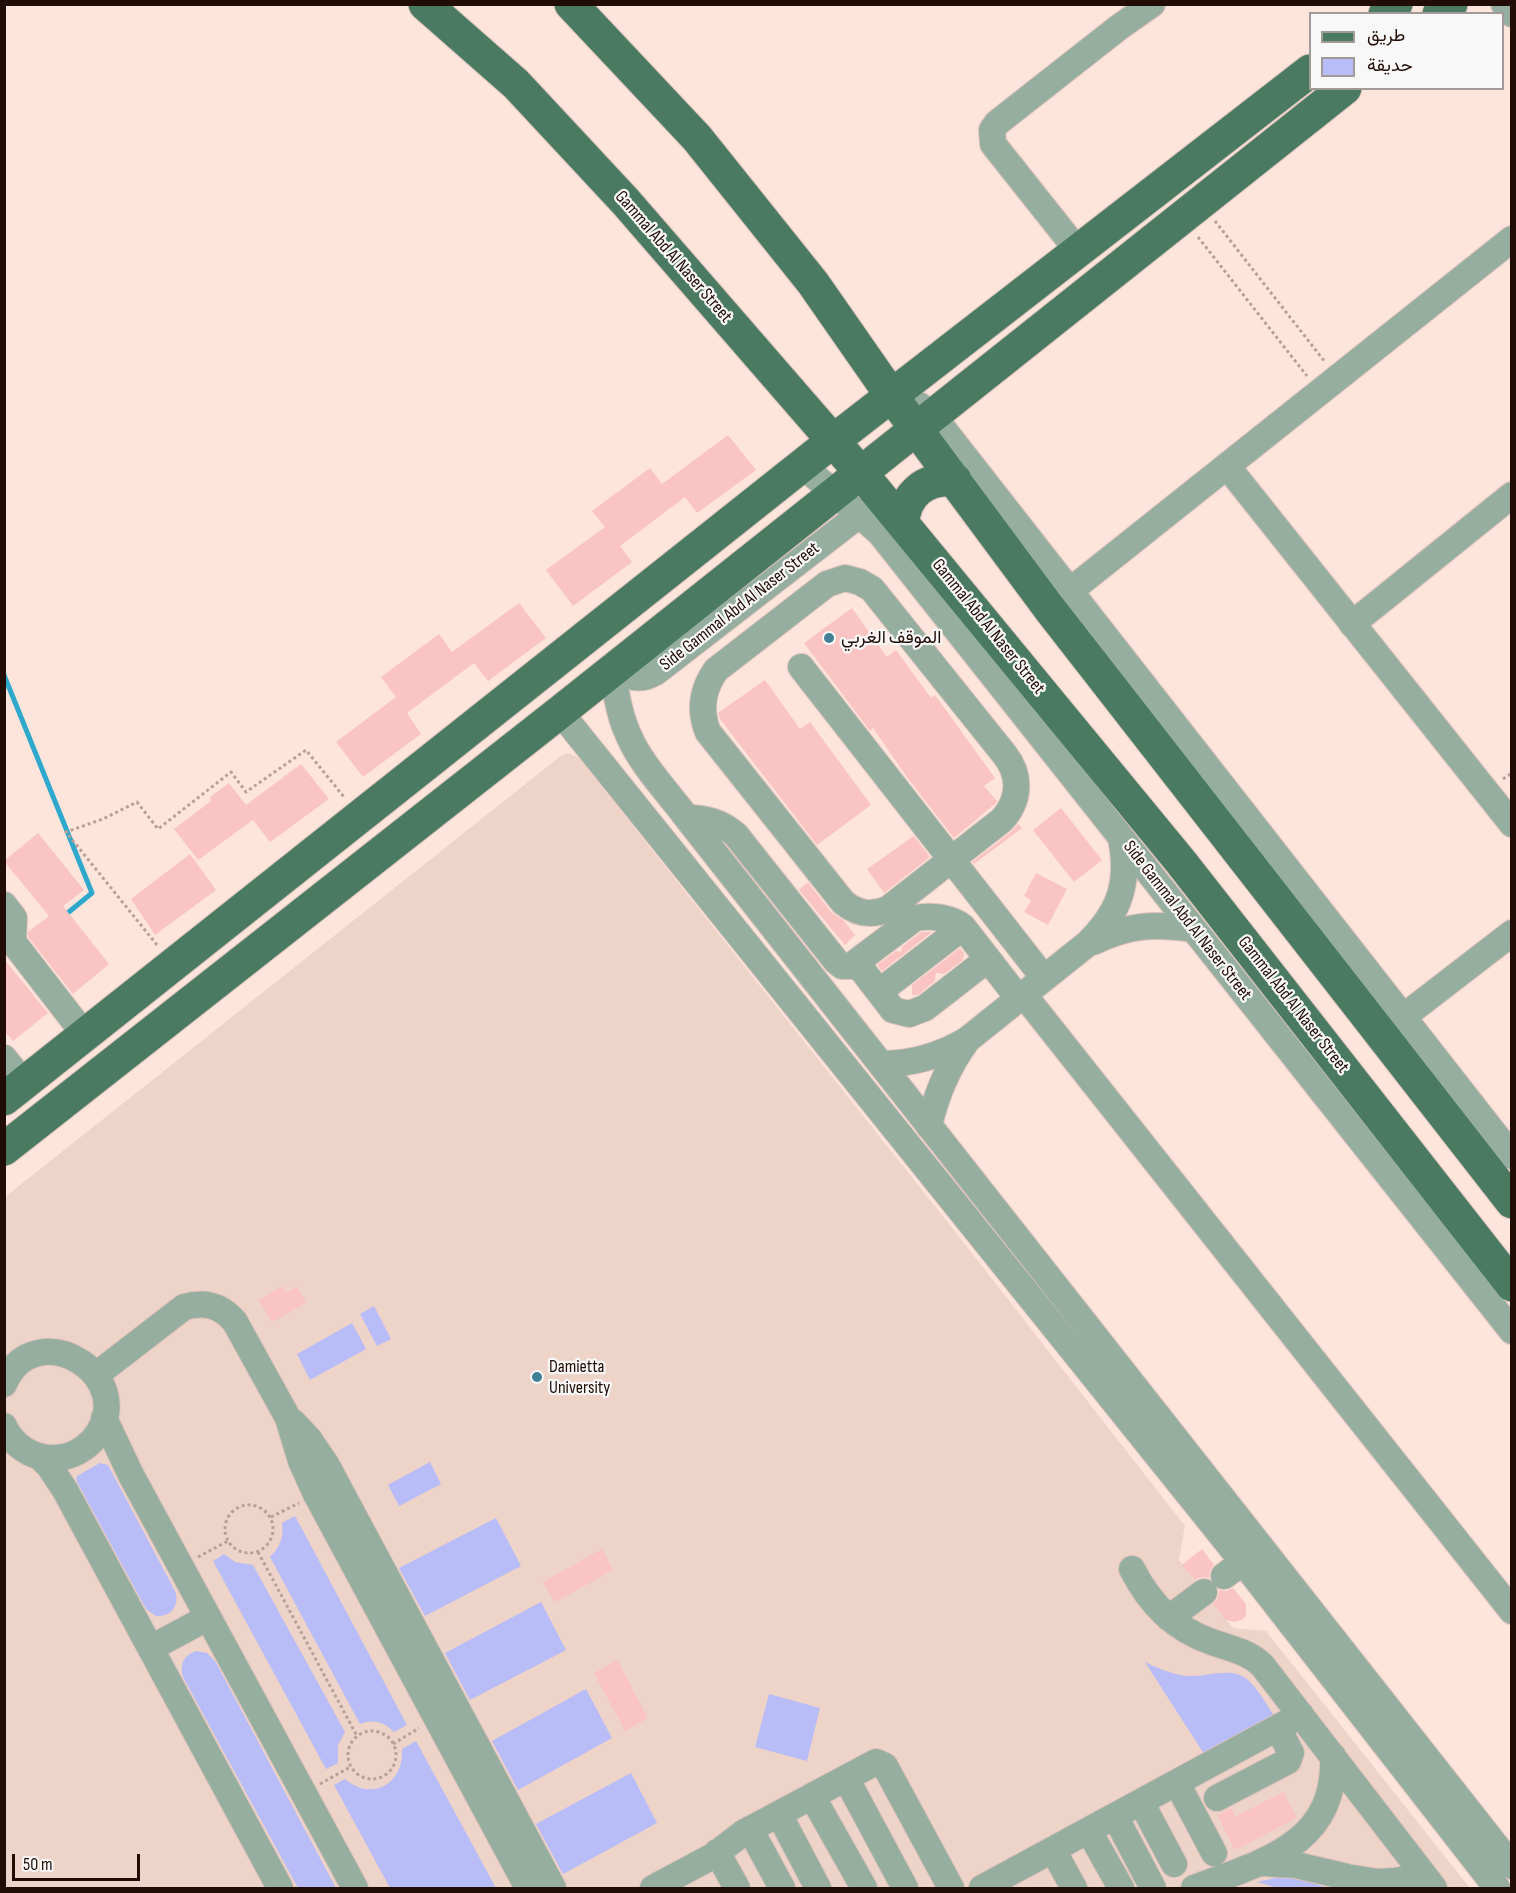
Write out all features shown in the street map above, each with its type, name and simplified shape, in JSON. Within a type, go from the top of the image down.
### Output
[{"type":"main road","name":"Gammal Abd Al Naser Street","points":[[424,4],[516,84],[594,167],[833,441],[867,495],[903,524],[1181,862],[1512,1285]]},
{"type":"main road","points":[[571,4],[697,138],[813,283],[891,395],[925,422],[955,480],[1060,599],[1222,829],[1301,909],[1466,1121],[1512,1202]]},
{"type":"main road","points":[[11,1080],[85,1035],[891,395],[1309,73]]},
{"type":"main road","points":[[4,1149],[560,712],[834,493],[867,495],[925,422],[1342,90]]},
{"type":"main road","points":[[903,524],[909,499],[921,487],[937,480],[955,480]]},
{"type":"main road","points":[[1181,862],[1222,829]]},
{"type":"street","points":[[1078,251],[993,144],[992,130],[997,123],[1109,34],[1152,4]]},
{"type":"street","points":[[1504,4],[1512,14]]},
{"type":"street","points":[[1060,599],[1512,240]]},
{"type":"street","points":[[925,422],[1301,909],[1403,1017],[1466,1121],[1512,1156]]},
{"type":"street","points":[[803,466],[834,493]]},
{"type":"street","points":[[1227,466],[1512,824]]},
{"type":"street","name":"Side Gammal Abd Al Naser Street","points":[[614,669],[633,678],[649,676],[711,629],[867,495],[880,533],[1512,1331]]},
{"type":"street","points":[[1352,624],[1512,495]]},
{"type":"street","points":[[835,580],[854,580],[872,589],[1005,755],[1015,772],[1017,791],[1008,814],[952,860],[888,909],[873,913],[857,911],[843,902],[708,732],[704,723],[702,705],[706,686],[716,670],[835,580]]},
{"type":"street","points":[[711,629],[733,657]]},
{"type":"street","points":[[801,667],[1044,978]]},
{"type":"street","points":[[614,669],[624,723],[637,752],[929,1126],[1243,1562],[1512,1866]]},
{"type":"street","points":[[560,712],[1243,1562],[1497,1888]]},
{"type":"street","points":[[687,818],[715,821],[730,830],[839,964],[847,967],[856,962],[915,918],[922,916],[952,920],[963,927],[1512,1611]]},
{"type":"street","points":[[881,1064],[926,1059],[967,1040],[1087,944],[1107,922],[1120,896],[1125,867],[1121,838]]},
{"type":"street","points":[[4,905],[14,918],[13,942],[85,1035]]},
{"type":"street","points":[[773,927],[795,909]]},
{"type":"street","points":[[1087,944],[1112,933],[1138,926],[1166,925],[1192,929]]},
{"type":"street","points":[[879,992],[963,927]]},
{"type":"street","points":[[1403,1017],[1512,933]]},
{"type":"street","points":[[856,962],[893,1010],[901,1013],[917,1012],[988,958]]},
{"type":"street","points":[[929,1126],[933,1107],[947,1072],[967,1040]]},
{"type":"street","points":[[96,1375],[184,1307],[195,1304],[218,1307],[235,1322],[288,1418],[301,1461],[316,1494],[528,1888]]},
{"type":"street","points":[[4,1426],[13,1440],[21,1447],[40,1456],[60,1458],[80,1451],[95,1437],[104,1418],[105,1395],[96,1375],[80,1360],[70,1355],[50,1352],[39,1354],[20,1364],[5,1381]]},
{"type":"street","points":[[104,1418],[122,1459],[354,1888]]},
{"type":"street","points":[[288,1418],[309,1439],[326,1464],[553,1888]]},
{"type":"street","points":[[40,1456],[65,1490],[280,1888]]},
{"type":"street","points":[[1132,1569],[1154,1604],[1168,1618],[1200,1638],[1238,1649],[1255,1658],[1262,1665],[1429,1882]]},
{"type":"street","points":[[1168,1618],[1204,1592]]},
{"type":"street","points":[[151,1648],[207,1618]]},
{"type":"street","points":[[982,1888],[1016,1881],[1053,1850],[1301,1715]]},
{"type":"street","points":[[1217,1798],[1288,1761],[1291,1753],[1278,1728]]},
{"type":"street","points":[[1194,1888],[1261,1863],[1304,1836],[1316,1823],[1331,1792],[1334,1774],[1333,1756]]},
{"type":"street","points":[[653,1888],[717,1852],[750,1829],[876,1762],[884,1764],[951,1888]]},
{"type":"street","points":[[846,1778],[905,1888]]},
{"type":"street","points":[[1177,1783],[1214,1853]]},
{"type":"street","points":[[812,1796],[864,1888]]},
{"type":"street","points":[[1141,1802],[1174,1864]]},
{"type":"street","points":[[779,1814],[818,1888]]},
{"type":"street","points":[[1115,1816],[1153,1888]]},
{"type":"street","points":[[750,1829],[782,1888]]},
{"type":"street","points":[[1089,1831],[1121,1888]]},
{"type":"street","points":[[1053,1850],[1074,1888]]},
{"type":"street","points":[[717,1852],[736,1888]]},
{"type":"street","points":[[1261,1863],[1296,1864],[1378,1882],[1429,1882]]},
{"type":"path","points":[[1192,210],[1329,385]]},
{"type":"path","points":[[1192,210],[1329,385]]},
{"type":"path","points":[[173,965],[66,832],[103,819],[137,802],[159,829],[231,772],[246,792],[306,750],[360,817]]},
{"type":"path","points":[[271,1517],[316,1494]]},
{"type":"path","points":[[254,1505],[261,1507],[271,1517],[273,1538],[258,1552],[238,1551],[225,1535],[226,1521],[234,1510],[254,1505]]},
{"type":"path","points":[[180,1567],[228,1541]]},
{"type":"path","points":[[258,1552],[357,1736]]},
{"type":"path","points":[[393,1744],[436,1718]]},
{"type":"path","points":[[377,1731],[393,1744],[396,1750],[395,1764],[380,1779],[366,1779],[354,1773],[350,1767],[348,1747],[363,1732],[377,1731]]},
{"type":"path","points":[[303,1794],[350,1767]]},
{"type":"shaded area","name":"Damietta University","points":[[568,753],[579,758],[953,1229],[1185,1526],[1179,1560],[1233,1628],[1266,1631],[1470,1888],[5,1888],[5,1197],[562,755]]},
{"type":"green space","points":[[374,1306],[391,1339],[377,1346],[360,1314]]},
{"type":"green space","points":[[352,1323],[366,1349],[310,1380],[297,1354]]},
{"type":"green space","points":[[430,1462],[441,1484],[399,1506],[388,1485]]},
{"type":"green space","points":[[100,1463],[108,1465],[175,1591],[175,1606],[166,1615],[156,1616],[146,1609],[76,1480],[77,1476]]},
{"type":"green space","points":[[295,1516],[407,1725],[394,1732],[378,1722],[360,1724],[270,1557],[280,1542],[282,1523]]},
{"type":"green space","points":[[496,1518],[521,1566],[425,1616],[399,1568]]},
{"type":"green space","points":[[224,1554],[235,1562],[253,1565],[345,1732],[338,1745],[338,1763],[326,1769],[213,1561]]},
{"type":"green space","points":[[541,1602],[566,1650],[470,1700],[445,1653]]},
{"type":"green space","points":[[196,1651],[207,1653],[215,1661],[336,1888],[298,1888],[183,1677],[184,1661],[188,1655]]},
{"type":"green space","points":[[1145,1662],[1183,1675],[1227,1673],[1241,1676],[1256,1688],[1276,1718],[1206,1757]]},
{"type":"green space","points":[[586,1689],[612,1738],[518,1790],[492,1741]]},
{"type":"green space","points":[[769,1694],[820,1708],[807,1761],[755,1747]]},
{"type":"green space","points":[[416,1741],[496,1888],[390,1888],[334,1785],[345,1779],[355,1786],[366,1789],[384,1786],[398,1772],[402,1749]]},
{"type":"green space","points":[[631,1773],[657,1823],[563,1874],[536,1824]]},
{"type":"green space","points":[[1280,1877],[1300,1879],[1328,1888],[1278,1888],[1257,1882]]},
{"type":"building","points":[[728,435],[756,470],[697,513],[685,497],[620,546],[632,562],[573,606],[546,570],[605,527],[592,511],[650,468],[662,484]]},
{"type":"building","points":[[519,603],[546,638],[488,681],[474,663],[407,713],[421,734],[363,777],[336,742],[396,697],[381,677],[439,634],[452,652]]},
{"type":"building","points":[[852,608],[887,657],[896,650],[931,698],[935,695],[995,778],[984,786],[997,801],[995,804],[954,838],[909,780],[873,728],[870,731],[804,643]]},
{"type":"building","points":[[765,680],[800,729],[810,722],[871,805],[817,845],[720,719],[718,713]]},
{"type":"building","points":[[301,764],[329,799],[270,842],[253,820],[198,860],[174,829],[211,801],[210,797],[229,783],[246,805]]},
{"type":"building","points":[[1061,808],[1102,860],[1074,882],[1033,830]]},
{"type":"building","points":[[1018,824],[1022,828],[974,864],[972,862],[1011,832]]},
{"type":"building","points":[[38,833],[84,890],[63,906],[109,964],[73,994],[28,937],[28,932],[49,916],[4,861]]},
{"type":"building","points":[[914,836],[930,857],[884,893],[867,869]]},
{"type":"building","points":[[190,854],[216,890],[155,935],[131,899]]},
{"type":"building","points":[[1036,873],[1067,889],[1048,925],[1024,912],[1031,900],[1024,896]]},
{"type":"building","points":[[808,882],[831,912],[843,920],[855,935],[845,945],[799,890]]},
{"type":"building","points":[[921,932],[932,932],[882,971],[877,965],[896,951],[901,952],[902,947]]},
{"type":"building","points":[[960,948],[964,953],[963,960],[944,974],[936,973],[935,981],[918,995],[912,995],[912,985]]},
{"type":"building","points":[[4,959],[48,1013],[13,1041],[4,1031]]},
{"type":"building","points":[[283,1286],[286,1292],[297,1287],[306,1303],[272,1322],[259,1300]]},
{"type":"building","points":[[602,1549],[613,1570],[555,1602],[543,1582]]},
{"type":"building","points":[[1202,1549],[1214,1565],[1209,1578],[1202,1577],[1195,1580],[1182,1565]]},
{"type":"building","points":[[1233,1588],[1246,1604],[1246,1615],[1235,1622],[1226,1620],[1213,1604],[1218,1597],[1219,1590],[1226,1591]]},
{"type":"building","points":[[617,1660],[648,1718],[625,1731],[594,1673]]},
{"type":"building","points":[[1283,1792],[1297,1818],[1235,1850],[1217,1815],[1231,1808],[1235,1817]]},
{"type":"waterway","points":[[4,675],[92,893],[64,916]]},
{"type":"place","name":"الموقف الغربي","points":[[829,638]]},
{"type":"place","name":"Damietta University","points":[[537,1377]]}]
